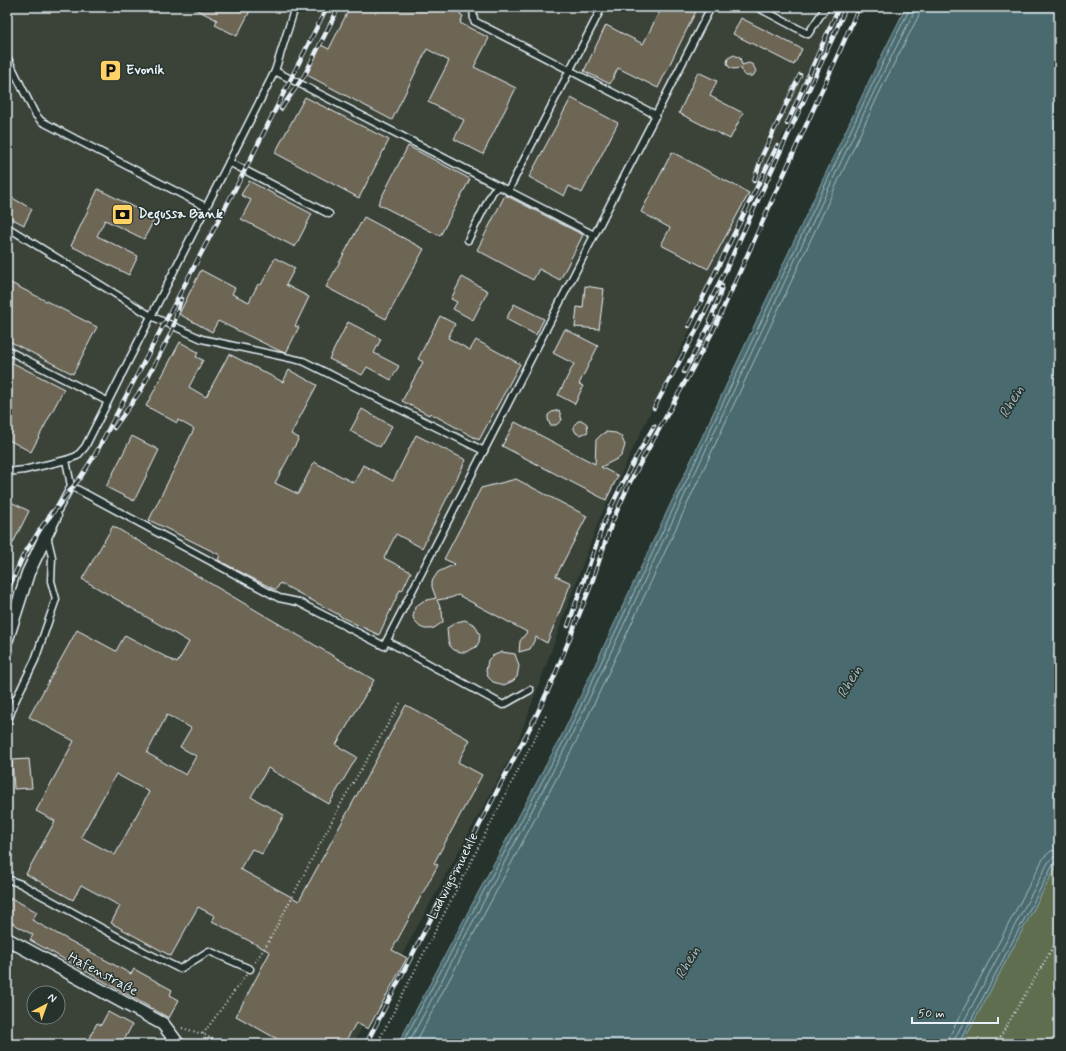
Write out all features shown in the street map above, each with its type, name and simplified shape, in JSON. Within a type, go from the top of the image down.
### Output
[{"type":"street","points":[[7,639],[28,573],[55,516]]},
{"type":"street","name":"Hafenstraße","points":[[7,939],[163,1024],[178,1044]]},
{"type":"lane","points":[[7,472],[66,460],[77,456],[84,447],[275,71],[295,7]]},
{"type":"lane","points":[[473,7],[474,22],[656,115]]},
{"type":"lane","points":[[508,191],[602,7]]},
{"type":"lane","points":[[72,486],[279,598],[298,602],[384,646],[711,7]]},
{"type":"lane","points":[[757,7],[808,34],[826,7]]},
{"type":"lane","points":[[7,57],[35,114],[41,121],[206,207]]},
{"type":"lane","points":[[275,71],[594,235]]},
{"type":"lane","points":[[229,162],[329,214]]},
{"type":"lane","points":[[468,240],[493,191],[499,186]]},
{"type":"lane","points":[[7,227],[151,316],[202,339],[303,361],[484,451]]},
{"type":"lane","points":[[7,350],[107,401]]},
{"type":"lane","points":[[55,516],[72,486],[66,460]]},
{"type":"lane","points":[[7,722],[15,701],[35,660],[56,599],[51,581],[52,557],[46,534]]},
{"type":"lane","points":[[387,641],[503,705],[530,690]]},
{"type":"lane","points":[[7,879],[21,884],[180,969],[209,951],[250,969]]},
{"type":"path","points":[[203,1034],[268,943],[343,800],[401,702]]},
{"type":"path","name":"Ludwigsmuehle","points":[[377,1044],[546,716]]},
{"type":"path","points":[[996,1044],[1059,937]]},
{"type":"path","points":[[163,1024],[203,1034],[222,1044]]},
{"type":"shaded area","points":[[7,7],[839,7],[826,45],[599,520],[516,747],[353,1044],[7,1044]]},
{"type":"green space","points":[[1059,861],[1059,1044],[962,1044]]},
{"type":"water","name":"Rhein","points":[[906,7],[1059,7],[1059,861],[962,1044],[398,1044],[564,731],[870,79]]},
{"type":"building","points":[[191,7],[252,7],[237,36],[215,25],[217,20]]},
{"type":"building","points":[[350,7],[463,7],[460,14],[463,16],[460,23],[489,38],[474,67],[516,88],[483,154],[454,139],[464,120],[428,102],[449,61],[427,49],[392,120],[307,75],[321,45],[329,49]]},
{"type":"building","points":[[662,7],[698,7],[658,88],[618,68],[610,84],[584,71],[606,25],[643,44]]},
{"type":"building","points":[[741,18],[802,49],[794,65],[733,34]]},
{"type":"building","points":[[734,55],[740,58],[742,65],[749,63],[753,65],[756,71],[753,76],[746,76],[743,74],[741,68],[733,69],[729,67],[727,63],[728,58]]},
{"type":"building","points":[[698,72],[717,81],[710,96],[743,113],[730,139],[679,113]]},
{"type":"building","points":[[305,97],[389,140],[359,198],[275,153]]},
{"type":"building","points":[[571,98],[618,123],[582,193],[569,186],[564,196],[529,177]]},
{"type":"building","points":[[408,146],[470,179],[440,236],[378,204]]},
{"type":"building","points":[[672,152],[749,193],[708,269],[661,245],[670,228],[641,212]]},
{"type":"building","points":[[249,181],[312,214],[295,247],[241,219],[251,200],[241,195]]},
{"type":"building","points":[[98,189],[155,218],[144,239],[105,220],[97,236],[138,256],[129,275],[71,246]]},
{"type":"building","points":[[7,195],[32,209],[24,225],[7,216]]},
{"type":"building","points":[[505,195],[583,235],[560,280],[539,269],[533,280],[477,250]]},
{"type":"building","points":[[364,217],[424,249],[386,319],[326,287]]},
{"type":"building","points":[[275,258],[295,268],[286,285],[309,297],[295,326],[299,327],[286,353],[218,321],[212,332],[179,314],[201,270],[235,288],[232,294],[249,302],[258,284],[261,285]]},
{"type":"building","points":[[462,277],[488,291],[473,320],[453,309],[457,302],[451,299]]},
{"type":"building","points":[[7,281],[97,327],[73,374],[7,340]]},
{"type":"building","points":[[585,286],[604,289],[599,329],[575,327],[577,307],[583,308]]},
{"type":"building","points":[[514,304],[544,319],[536,335],[506,319]]},
{"type":"building","points":[[440,316],[455,324],[448,338],[470,350],[476,340],[520,364],[479,440],[430,413],[429,415],[402,401],[423,362],[418,359]]},
{"type":"building","points":[[348,322],[381,339],[374,353],[399,366],[391,380],[367,367],[362,375],[329,359]]},
{"type":"building","points":[[565,329],[598,346],[579,384],[583,386],[575,404],[558,395],[574,364],[553,353]]},
{"type":"building","points":[[180,342],[198,352],[196,357],[203,360],[189,387],[206,397],[229,354],[283,382],[289,370],[317,385],[291,434],[299,438],[275,483],[298,494],[314,462],[354,483],[363,465],[393,481],[416,435],[466,460],[422,548],[396,534],[384,558],[411,572],[402,591],[400,590],[379,635],[341,617],[280,583],[276,590],[248,576],[218,560],[220,555],[149,520],[194,429],[178,420],[177,423],[146,406]]},
{"type":"building","points":[[7,360],[64,389],[31,452],[7,439]]},
{"type":"building","points":[[362,409],[392,426],[380,447],[350,431]]},
{"type":"building","points":[[559,410],[562,420],[556,425],[550,425],[548,415]]},
{"type":"building","points":[[578,421],[583,421],[587,424],[588,432],[580,435],[576,433],[574,425]]},
{"type":"building","points":[[515,422],[595,464],[596,440],[606,432],[616,433],[621,436],[625,445],[622,455],[601,467],[618,476],[606,500],[502,446]]},
{"type":"building","points":[[132,436],[159,450],[134,501],[106,487]]},
{"type":"building","points":[[516,479],[587,516],[556,576],[571,583],[547,643],[536,637],[530,649],[519,652],[520,641],[527,632],[458,595],[437,600],[442,611],[443,622],[430,629],[420,627],[415,622],[413,617],[415,607],[423,601],[436,598],[432,587],[432,581],[438,572],[455,564],[444,559],[481,488]]},
{"type":"building","points":[[7,500],[29,511],[7,555]]},
{"type":"building","points":[[113,526],[374,680],[336,745],[357,757],[329,804],[268,768],[251,797],[284,815],[262,854],[252,849],[240,869],[299,901],[406,705],[470,740],[458,762],[482,775],[434,863],[438,865],[392,950],[407,958],[368,1029],[356,1023],[344,1044],[286,1044],[236,1016],[270,952],[212,921],[215,916],[198,907],[171,956],[111,923],[120,906],[81,885],[73,900],[26,874],[55,821],[36,811],[74,741],[29,717],[77,630],[116,651],[125,635],[177,663],[189,642],[82,579]],"holes":[[[167,715],[191,728],[180,747],[196,756],[186,775],[147,753]],[[116,774],[149,792],[115,855],[81,837]]]},
{"type":"building","points":[[465,620],[475,625],[480,635],[479,642],[476,647],[466,652],[461,652],[454,650],[450,646],[447,628],[457,622]]},
{"type":"building","points":[[502,652],[515,654],[519,666],[517,677],[513,681],[504,685],[493,682],[488,677],[486,671],[488,660],[492,656]]},
{"type":"building","points":[[29,759],[32,788],[14,789],[12,760]]},
{"type":"building","points":[[11,898],[37,912],[32,920],[131,974],[134,969],[172,990],[170,995],[179,1000],[169,1018],[30,940],[33,935],[7,920],[7,906]]},
{"type":"building","points":[[108,1012],[132,1025],[122,1044],[86,1044],[97,1023],[101,1025]]},
{"type":"railway","points":[[7,592],[23,556],[43,525],[80,478],[96,453],[245,170],[327,7]]},
{"type":"railway","points":[[281,109],[304,76],[339,7]]},
{"type":"railway","points":[[787,124],[839,7]]},
{"type":"railway","points":[[654,408],[695,333],[728,265],[846,7]]},
{"type":"railway","points":[[366,1044],[538,712],[555,675],[591,585],[612,522],[630,482],[713,331],[859,7]]},
{"type":"railway","points":[[754,181],[762,156],[800,75]]},
{"type":"railway","points":[[689,326],[777,146]]},
{"type":"railway","points":[[709,322],[718,301],[722,286]]},
{"type":"railway","points":[[114,428],[141,390],[172,331],[181,299]]},
{"type":"railway","points":[[684,372],[714,317]]},
{"type":"railway","points":[[568,626],[605,519],[629,470],[654,426]]},
{"type":"place","name":"Evonik","points":[[110,70]]},
{"type":"place","name":"Degussa Bank","points":[[122,214]]}]
